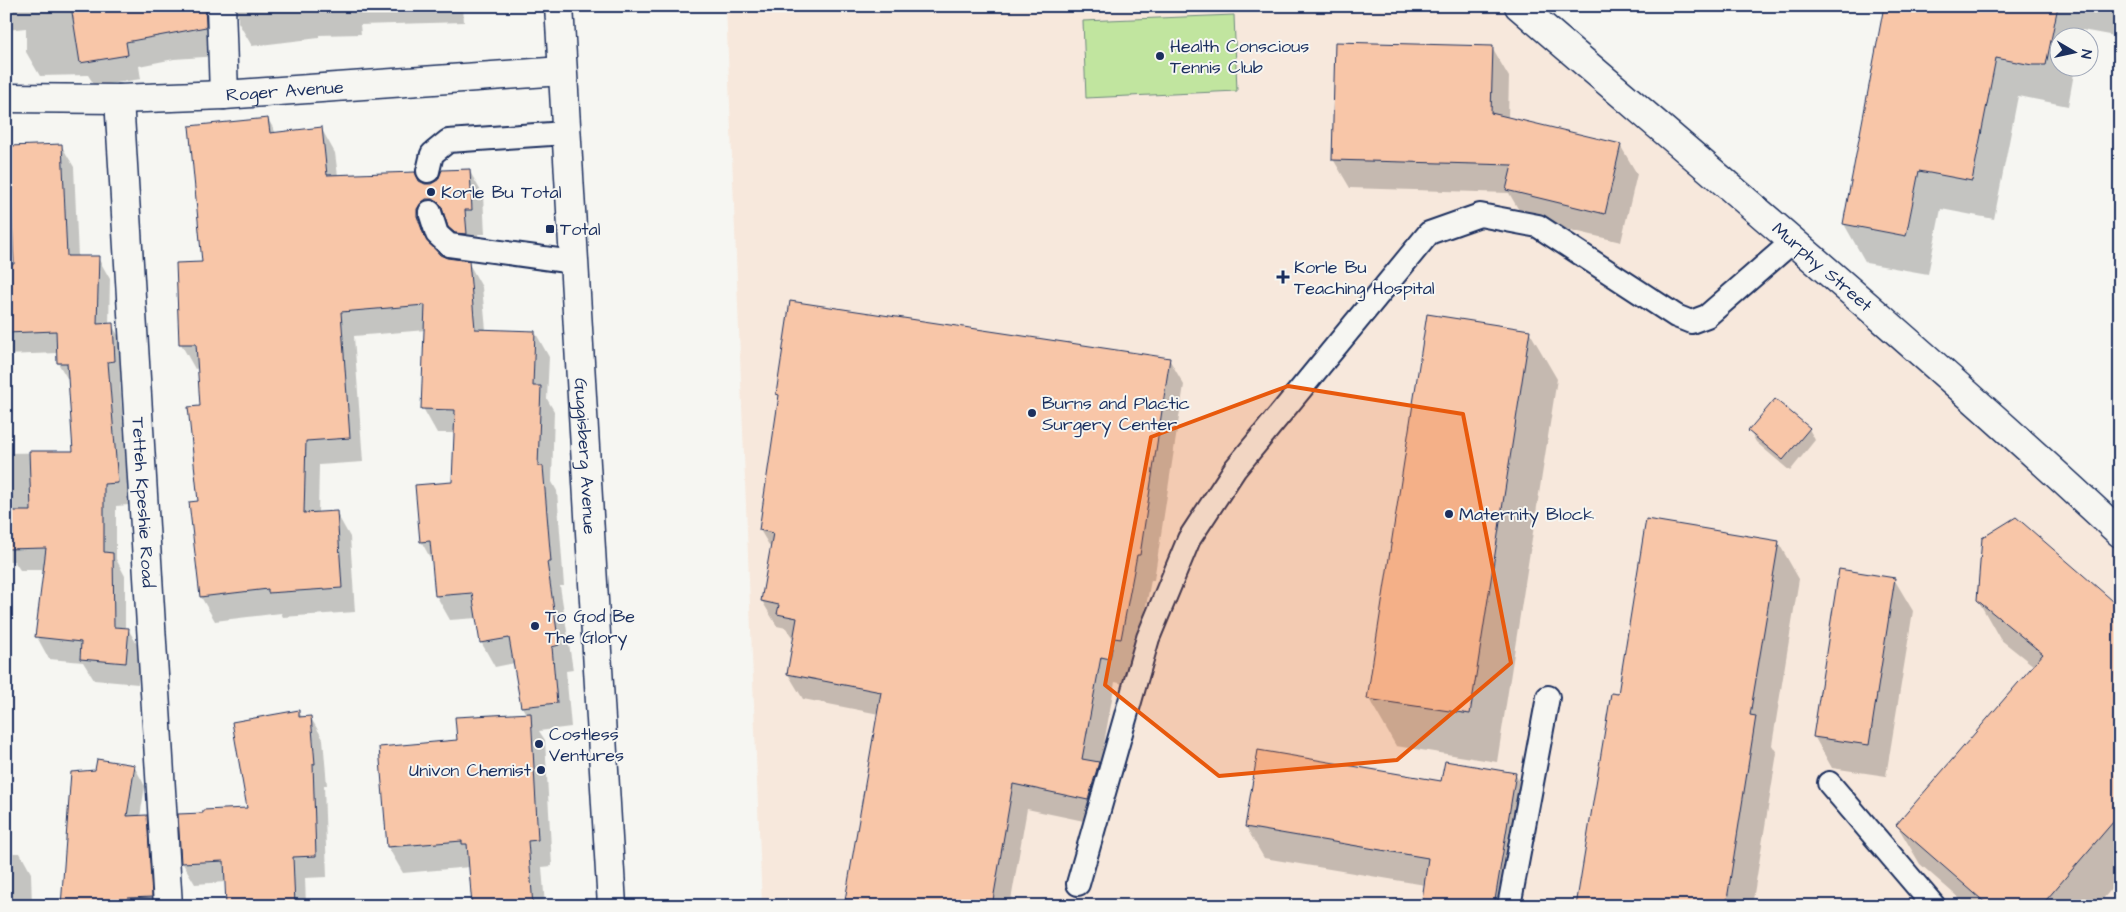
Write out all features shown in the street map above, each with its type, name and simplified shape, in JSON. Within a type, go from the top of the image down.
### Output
[{"type":"street","points":[[221,6],[224,95]]},
{"type":"street","name":"Guggisberg Avenue","points":[[559,6],[612,906]]},
{"type":"street","name":"Murphy Street","points":[[1519,6],[1792,242],[2054,472],[2120,533]]},
{"type":"street","name":"Roger Avenue","points":[[6,98],[119,99],[224,95],[562,71]]},
{"type":"street","name":"Tetteh Kpeshie Road","points":[[119,99],[168,906]]},
{"type":"lane","points":[[428,171],[432,154],[448,141],[566,134]]},
{"type":"lane","points":[[430,212],[437,234],[449,245],[574,262]]},
{"type":"lane","points":[[1078,884],[1148,638],[1189,539],[1235,469],[1430,232],[1480,215],[1538,226],[1676,316],[1691,322],[1707,316],[1792,242]]},
{"type":"lane","points":[[1509,906],[1548,697]]},
{"type":"lane","points":[[1829,783],[1934,906]]},
{"type":"highlighted area","points":[[1288,386],[1463,414],[1511,663],[1397,760],[1219,776],[1105,685],[1151,437]]},
{"type":"shaded area","name":"Korle Bu Teaching Hospital","points":[[726,6],[1538,6],[2120,548],[2120,906],[762,906]]},
{"type":"green space","name":"Health Conscious Tennis Club","points":[[1234,15],[1237,91],[1086,98],[1083,21]]},
{"type":"building","points":[[71,6],[205,6],[206,27],[126,42],[128,55],[80,63]]},
{"type":"building","points":[[1884,6],[2058,6],[2054,28],[2048,28],[2046,65],[2032,65],[1996,58],[1972,181],[1919,171],[1906,236],[1843,224]]},
{"type":"building","points":[[1335,42],[1493,46],[1491,113],[1621,144],[1605,214],[1506,190],[1512,165],[1332,160]]},
{"type":"building","points":[[268,118],[270,133],[322,127],[327,175],[415,172],[419,181],[431,184],[438,180],[442,170],[470,169],[472,210],[465,210],[467,234],[455,233],[448,227],[442,208],[433,199],[426,199],[421,203],[417,209],[417,216],[425,238],[440,255],[447,258],[469,261],[475,329],[535,331],[533,386],[541,386],[538,466],[543,466],[551,562],[547,562],[559,645],[552,647],[557,703],[521,707],[509,638],[480,643],[472,593],[435,596],[430,541],[420,542],[415,485],[452,482],[455,410],[421,409],[425,305],[341,312],[350,438],[306,441],[304,513],[337,511],[342,588],[268,593],[268,589],[200,597],[189,502],[198,501],[188,407],[200,406],[196,344],[179,344],[176,263],[202,262],[189,126]]},
{"type":"building","points":[[62,144],[67,256],[99,256],[97,324],[113,323],[115,361],[108,362],[118,483],[104,484],[104,552],[113,553],[114,627],[129,628],[126,663],[80,659],[81,642],[35,637],[46,548],[6,549],[6,511],[31,511],[29,451],[73,451],[67,363],[57,363],[56,331],[6,333],[6,264],[14,264],[9,146]]},
{"type":"building","points":[[790,301],[1170,358],[1140,555],[1137,555],[1121,639],[1114,638],[1110,659],[1101,657],[1082,759],[1099,762],[1088,800],[1013,784],[992,906],[844,906],[881,692],[787,674],[797,618],[777,614],[779,605],[761,601],[773,533],[759,530],[779,395],[776,394]]},
{"type":"building","name":"Maternity Block","points":[[1427,314],[1530,330],[1470,714],[1367,699]]},
{"type":"building","points":[[1775,399],[1810,428],[1783,460],[1748,431]]},
{"type":"building","points":[[2016,517],[2120,607],[2120,814],[2041,906],[1989,906],[1896,825],[2043,654],[1977,600],[1982,538]]},
{"type":"building","points":[[1646,519],[1779,541],[1750,715],[1756,716],[1726,906],[1576,906],[1611,693],[1618,694]]},
{"type":"building","points":[[1839,569],[1895,578],[1869,745],[1813,737]]},
{"type":"building","points":[[299,710],[299,717],[311,716],[315,764],[313,764],[316,856],[293,857],[295,906],[226,906],[224,861],[181,863],[178,814],[203,813],[203,810],[247,808],[232,722]]},
{"type":"building","points":[[531,713],[538,840],[528,841],[533,906],[472,906],[467,844],[462,844],[462,841],[387,847],[379,747],[457,740],[455,717]]},
{"type":"building","points":[[1258,750],[1441,781],[1445,761],[1516,773],[1494,906],[1421,906],[1428,858],[1245,827]]},
{"type":"building","points":[[97,759],[135,765],[127,816],[147,815],[152,897],[128,898],[129,906],[61,906],[71,772],[95,770]]},
{"type":"place","name":"Health Conscious Tennis Club","points":[[1160,56]]},
{"type":"place","name":"Korle Bu Total","points":[[431,192]]},
{"type":"place","name":"Total","points":[[550,229]]},
{"type":"place","name":"Korle Bu Teaching Hospital","points":[[1283,277]]},
{"type":"place","name":"Burns and Plactic Surgery Center","points":[[1032,413]]},
{"type":"place","name":"Maternity Block","points":[[1449,514]]},
{"type":"place","name":"To God Be The Glory","points":[[535,626]]},
{"type":"place","name":"Costless Ventures","points":[[539,744]]},
{"type":"place","name":"Univon Chemist","points":[[541,770]]}]
